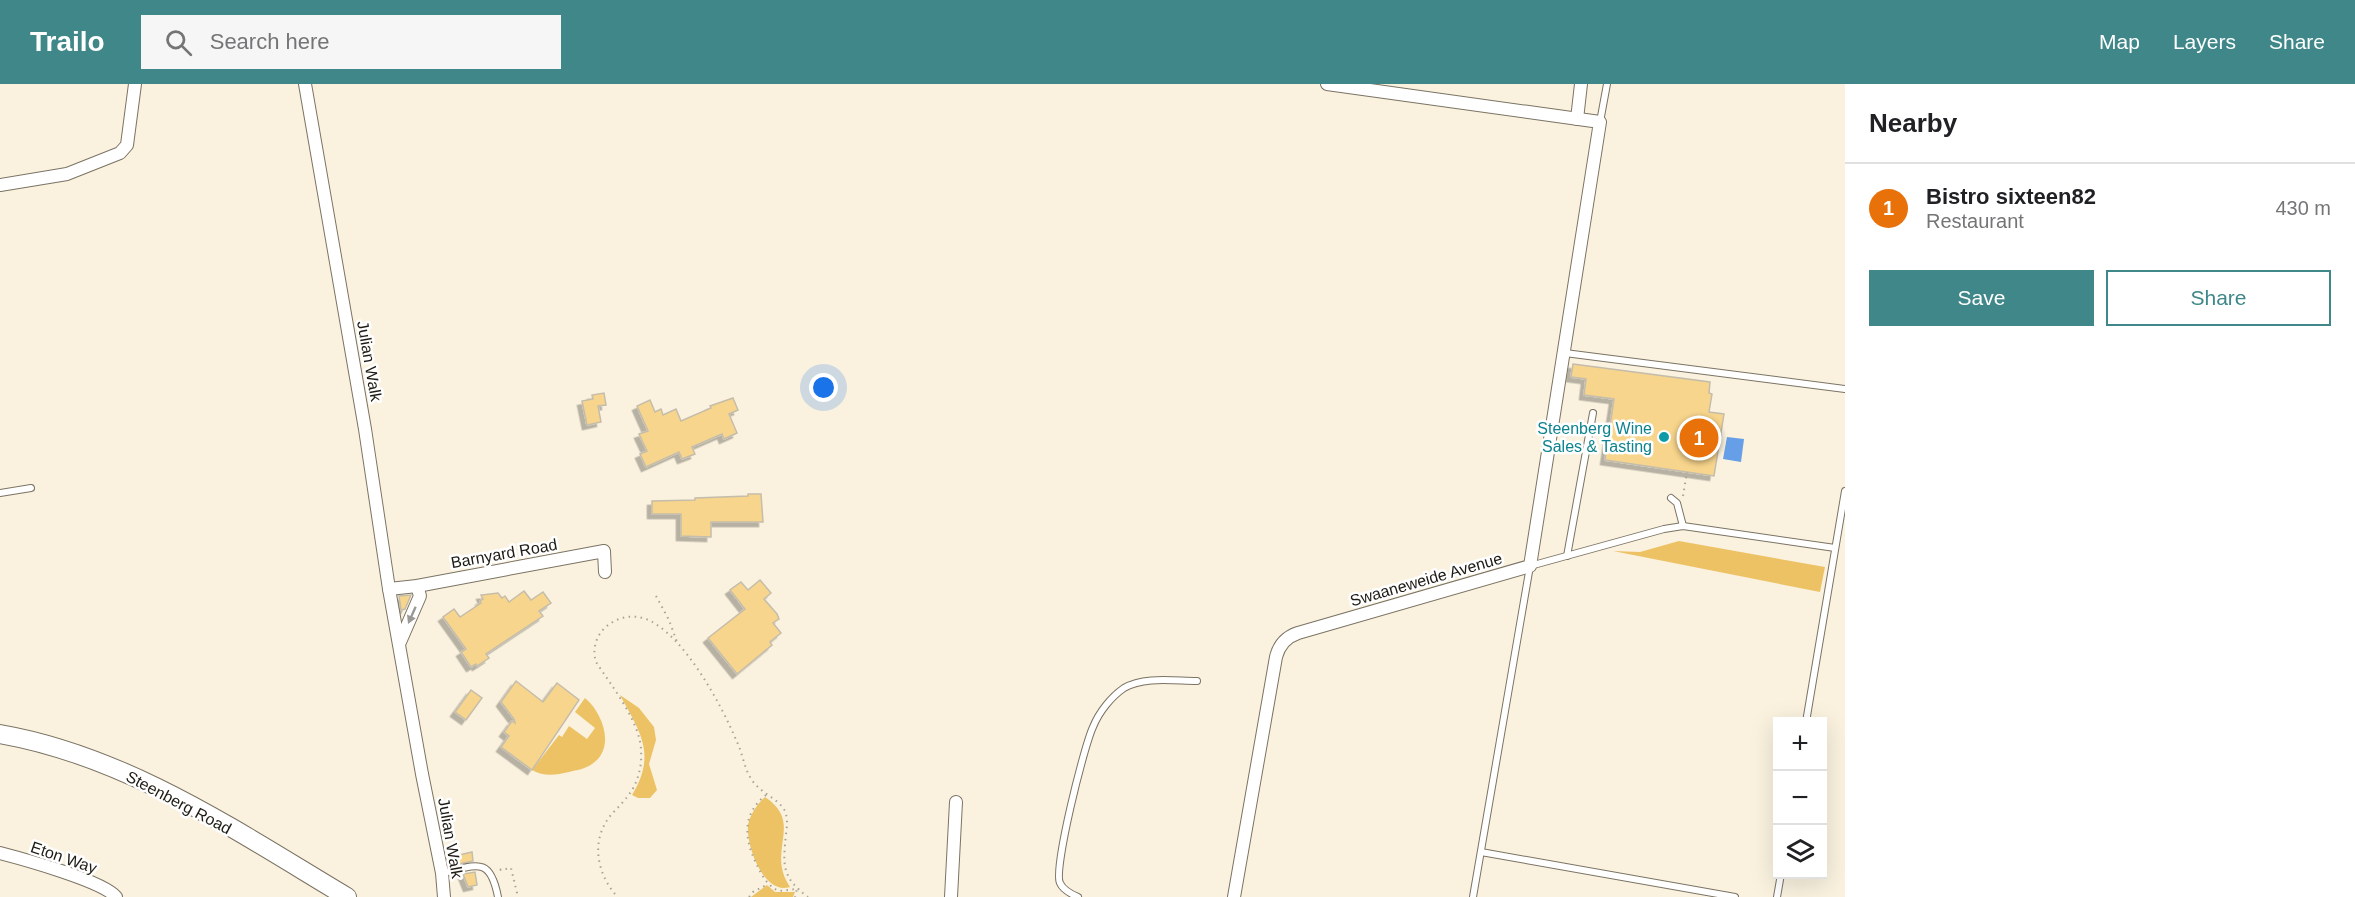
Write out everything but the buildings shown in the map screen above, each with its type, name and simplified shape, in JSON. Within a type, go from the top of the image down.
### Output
[{"type":"main road","name":"Steenberg Road","points":[[0,734],[77,754],[140,779],[347,897]]},
{"type":"street","points":[[0,185],[67,174],[120,153],[127,145],[135,84]]},
{"type":"street","name":"Julian Walk","points":[[305,84],[365,429],[389,589],[442,873],[444,897]]},
{"type":"street","points":[[1327,84],[1600,122],[1530,566]]},
{"type":"street","points":[[1577,119],[1581,84]]},
{"type":"street","name":"Barnyard Road","points":[[389,589],[417,586],[604,551],[605,572]]},
{"type":"street","name":"Swaaneweide Avenue","points":[[1234,897],[1276,657],[1282,644],[1291,635],[1530,566]]},
{"type":"street","points":[[399,643],[420,596],[417,586]]},
{"type":"street","points":[[951,897],[956,802]]},
{"type":"street","name":"Eton Way","points":[[0,853],[94,884],[116,897]]},
{"type":"lane","points":[[1600,122],[1607,84]]},
{"type":"lane","points":[[1565,353],[1845,388]]},
{"type":"lane","points":[[1567,556],[1593,413]]},
{"type":"lane","points":[[0,493],[31,488]]},
{"type":"lane","points":[[1807,717],[1845,491]]},
{"type":"lane","points":[[1671,498],[1677,503],[1683,526]]},
{"type":"lane","name":"Swaaneweide Avenue","points":[[1530,566],[1664,529],[1683,526],[1835,548]]},
{"type":"lane","points":[[1473,897],[1530,566]]},
{"type":"lane","points":[[1078,897],[1060,886],[1059,865],[1074,787],[1093,727],[1106,705],[1131,685],[1138,682],[1197,681]]},
{"type":"lane","points":[[1481,852],[1735,897]]},
{"type":"lane","points":[[442,873],[478,866],[486,868],[493,875],[498,897]]},
{"type":"lane","points":[[1777,897],[1780,879]]},
{"type":"path","points":[[1677,503],[1682,501],[1687,472]]},
{"type":"path","points":[[656,596],[669,620],[678,645]]},
{"type":"path","points":[[615,894],[606,882],[598,863],[600,837],[610,816],[636,784],[642,749],[640,737],[632,721],[594,654],[601,633],[612,621],[629,616],[651,621],[662,629],[678,645],[710,687],[727,717],[752,780],[784,810],[788,820],[783,859],[789,879],[808,897]]},
{"type":"path","points":[[766,795],[750,814],[746,832],[749,849],[768,884],[779,891],[797,889]]},
{"type":"path","points":[[749,897],[753,892],[768,884]]},
{"type":"path","points":[[795,897],[797,889]]},
{"type":"shaded area","points":[[1679,541],[1825,567],[1820,592],[1613,551],[1640,552]]},
{"type":"shaded area","points":[[620,695],[639,708],[654,727],[656,740],[649,764],[657,790],[650,798],[638,798],[632,795],[643,767],[643,744],[634,720]]},
{"type":"shaded area","points":[[585,698],[597,712],[604,731],[604,749],[599,757],[587,767],[555,775],[532,770],[559,735],[562,737],[569,726],[587,739],[595,728],[575,712]]},
{"type":"shaded area","points":[[765,797],[777,807],[782,817],[784,828],[781,861],[783,874],[790,887],[781,888],[772,884],[765,877],[758,867],[750,845],[749,821],[754,810]]},
{"type":"shaded area","points":[[767,885],[775,892],[795,892],[793,897],[751,897]]},
{"type":"water","points":[[1727,437],[1744,439],[1741,462],[1723,459]]},
{"type":"place","name":"Steenberg Wine Sales & Tasting","points":[[1664,437]]},
{"type":"place","name":"Bistro sixteen82","points":[[1699,438]]}]
